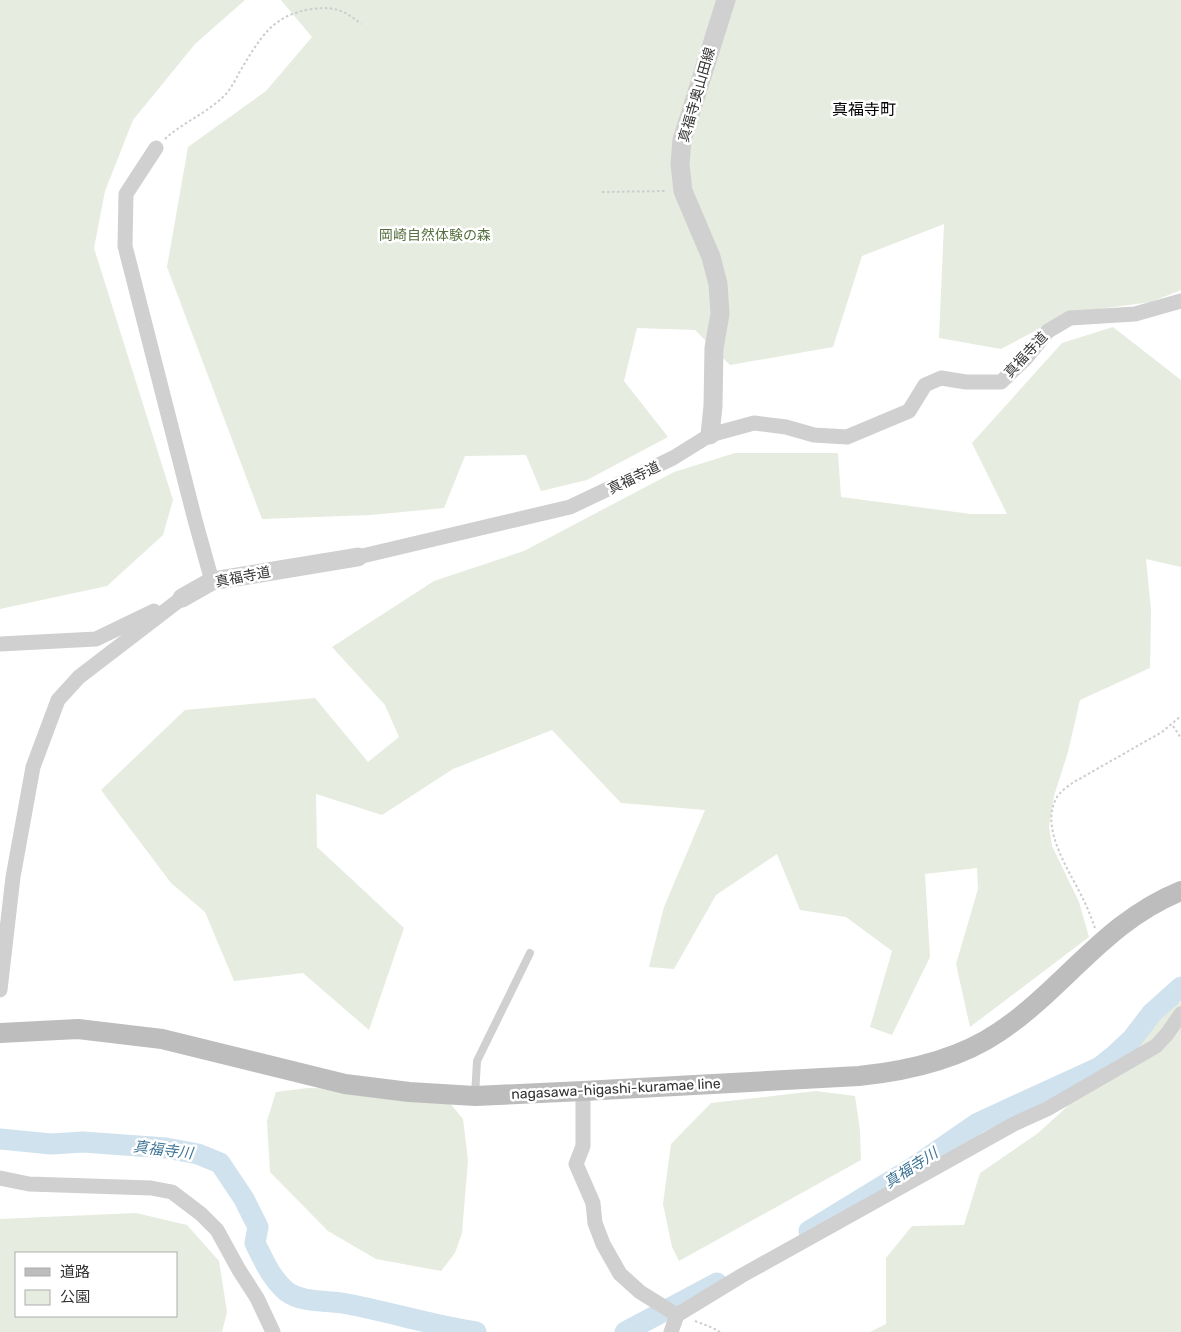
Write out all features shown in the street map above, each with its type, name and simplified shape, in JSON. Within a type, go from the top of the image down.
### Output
[{"type":"main road","name":"nagasawa-higashi-kuramae line","points":[[0,1033],[78,1029],[162,1039],[345,1084],[409,1092],[475,1096],[859,1076],[910,1069],[963,1052],[999,1033],[1035,1004],[1103,940],[1130,918],[1152,904],[1181,891]]},
{"type":"street","name":"真福寺奥山田線","points":[[682,191],[680,164],[682,140],[726,0]]},
{"type":"street","points":[[156,148],[126,194],[125,246],[192,511],[212,581]]},
{"type":"street","points":[[682,191],[711,257],[718,284],[720,314],[714,348],[713,406],[710,435]]},
{"type":"street","name":"真福寺道","points":[[0,990],[13,877],[33,767],[58,700],[79,677],[182,598],[212,581],[358,557],[570,507],[673,458],[710,435],[754,424],[786,427],[814,434],[847,437],[909,411],[925,385],[941,378],[966,382],[1001,382],[1026,358],[1048,331],[1070,318],[1135,314],[1181,301]]},
{"type":"street","points":[[0,644],[96,639],[182,598]]},
{"type":"street","points":[[674,1313],[1014,1124],[1047,1110],[1138,1058],[1156,1046],[1168,1034],[1181,1014]]},
{"type":"street","points":[[583,1091],[583,1146],[576,1164],[593,1203],[595,1223],[603,1244],[620,1274],[640,1292],[674,1313]]},
{"type":"street","points":[[0,1178],[29,1184],[151,1188],[172,1192],[201,1214],[217,1230],[257,1298],[273,1332]]},
{"type":"street","points":[[671,1332],[674,1313]]},
{"type":"lane","points":[[475,1096],[477,1061],[530,954]]},
{"type":"path","points":[[156,148],[174,130],[216,104],[228,91],[270,27],[284,17],[306,10],[327,7],[348,13],[361,24]]},
{"type":"path","points":[[602,192],[682,191]]},
{"type":"path","points":[[1103,940],[1096,932],[1086,903],[1057,846],[1051,826],[1053,806],[1062,791],[1074,782],[1139,746],[1172,725],[1181,716]]},
{"type":"path","points":[[1172,725],[1181,738]]},
{"type":"path","points":[[674,1313],[720,1332]]},
{"type":"green space","points":[[0,0],[245,0],[195,44],[133,120],[105,191],[94,248],[173,500],[163,535],[107,586],[0,609]]},
{"type":"green space","name":"岡崎自然体験の森","points":[[281,0],[1181,0],[1181,290],[1151,302],[1069,313],[1001,349],[939,338],[944,224],[862,256],[833,347],[730,365],[695,330],[637,328],[624,381],[668,437],[587,480],[541,491],[526,455],[465,456],[444,508],[371,515],[262,519],[167,267],[188,147],[266,91],[312,37]]},
{"type":"green space","points":[[1113,327],[1181,380],[1181,567],[1146,559],[1151,610],[1150,668],[1080,700],[1068,752],[1054,796],[1049,827],[1052,846],[1079,902],[1089,937],[970,1027],[956,964],[978,889],[977,868],[925,874],[930,957],[892,1035],[870,1027],[892,951],[846,917],[800,910],[777,854],[716,895],[674,969],[649,967],[664,907],[705,810],[621,803],[552,730],[453,769],[382,815],[316,794],[317,847],[404,928],[369,1030],[303,973],[234,981],[205,912],[171,883],[101,790],[185,710],[315,698],[368,762],[399,737],[385,705],[332,647],[434,581],[524,551],[674,472],[735,453],[838,453],[841,497],[971,514],[1007,514],[972,443],[1062,343]]},
{"type":"green space","points":[[1181,1002],[1181,1332],[870,1332],[886,1324],[886,1258],[912,1226],[964,1225],[980,1173],[1037,1134],[1125,1054],[1175,1005]]},
{"type":"green space","points":[[308,1088],[396,1090],[449,1102],[463,1119],[468,1160],[462,1233],[455,1253],[441,1271],[376,1259],[328,1231],[270,1172],[267,1121],[276,1092]]},
{"type":"green space","points":[[816,1091],[855,1096],[860,1130],[861,1160],[679,1261],[672,1247],[663,1204],[671,1144],[711,1103]]},
{"type":"green space","points":[[136,1213],[187,1225],[219,1261],[227,1312],[222,1332],[0,1332],[0,1219]]},
{"type":"waterway","name":"真福寺川","points":[[809,1231],[917,1165],[978,1123],[1100,1067],[1132,1039],[1152,1013],[1181,987]]},
{"type":"waterway","name":"真福寺川","points":[[0,1139],[51,1144],[83,1142],[166,1148],[198,1154],[220,1163],[244,1199],[258,1227],[255,1243],[265,1263],[281,1286],[292,1295],[299,1298],[342,1303],[476,1332]]},
{"type":"waterway","name":"真福寺川","points":[[625,1332],[717,1283]]},
{"type":"district","name":"真福寺町","points":[[864,109]]}]
